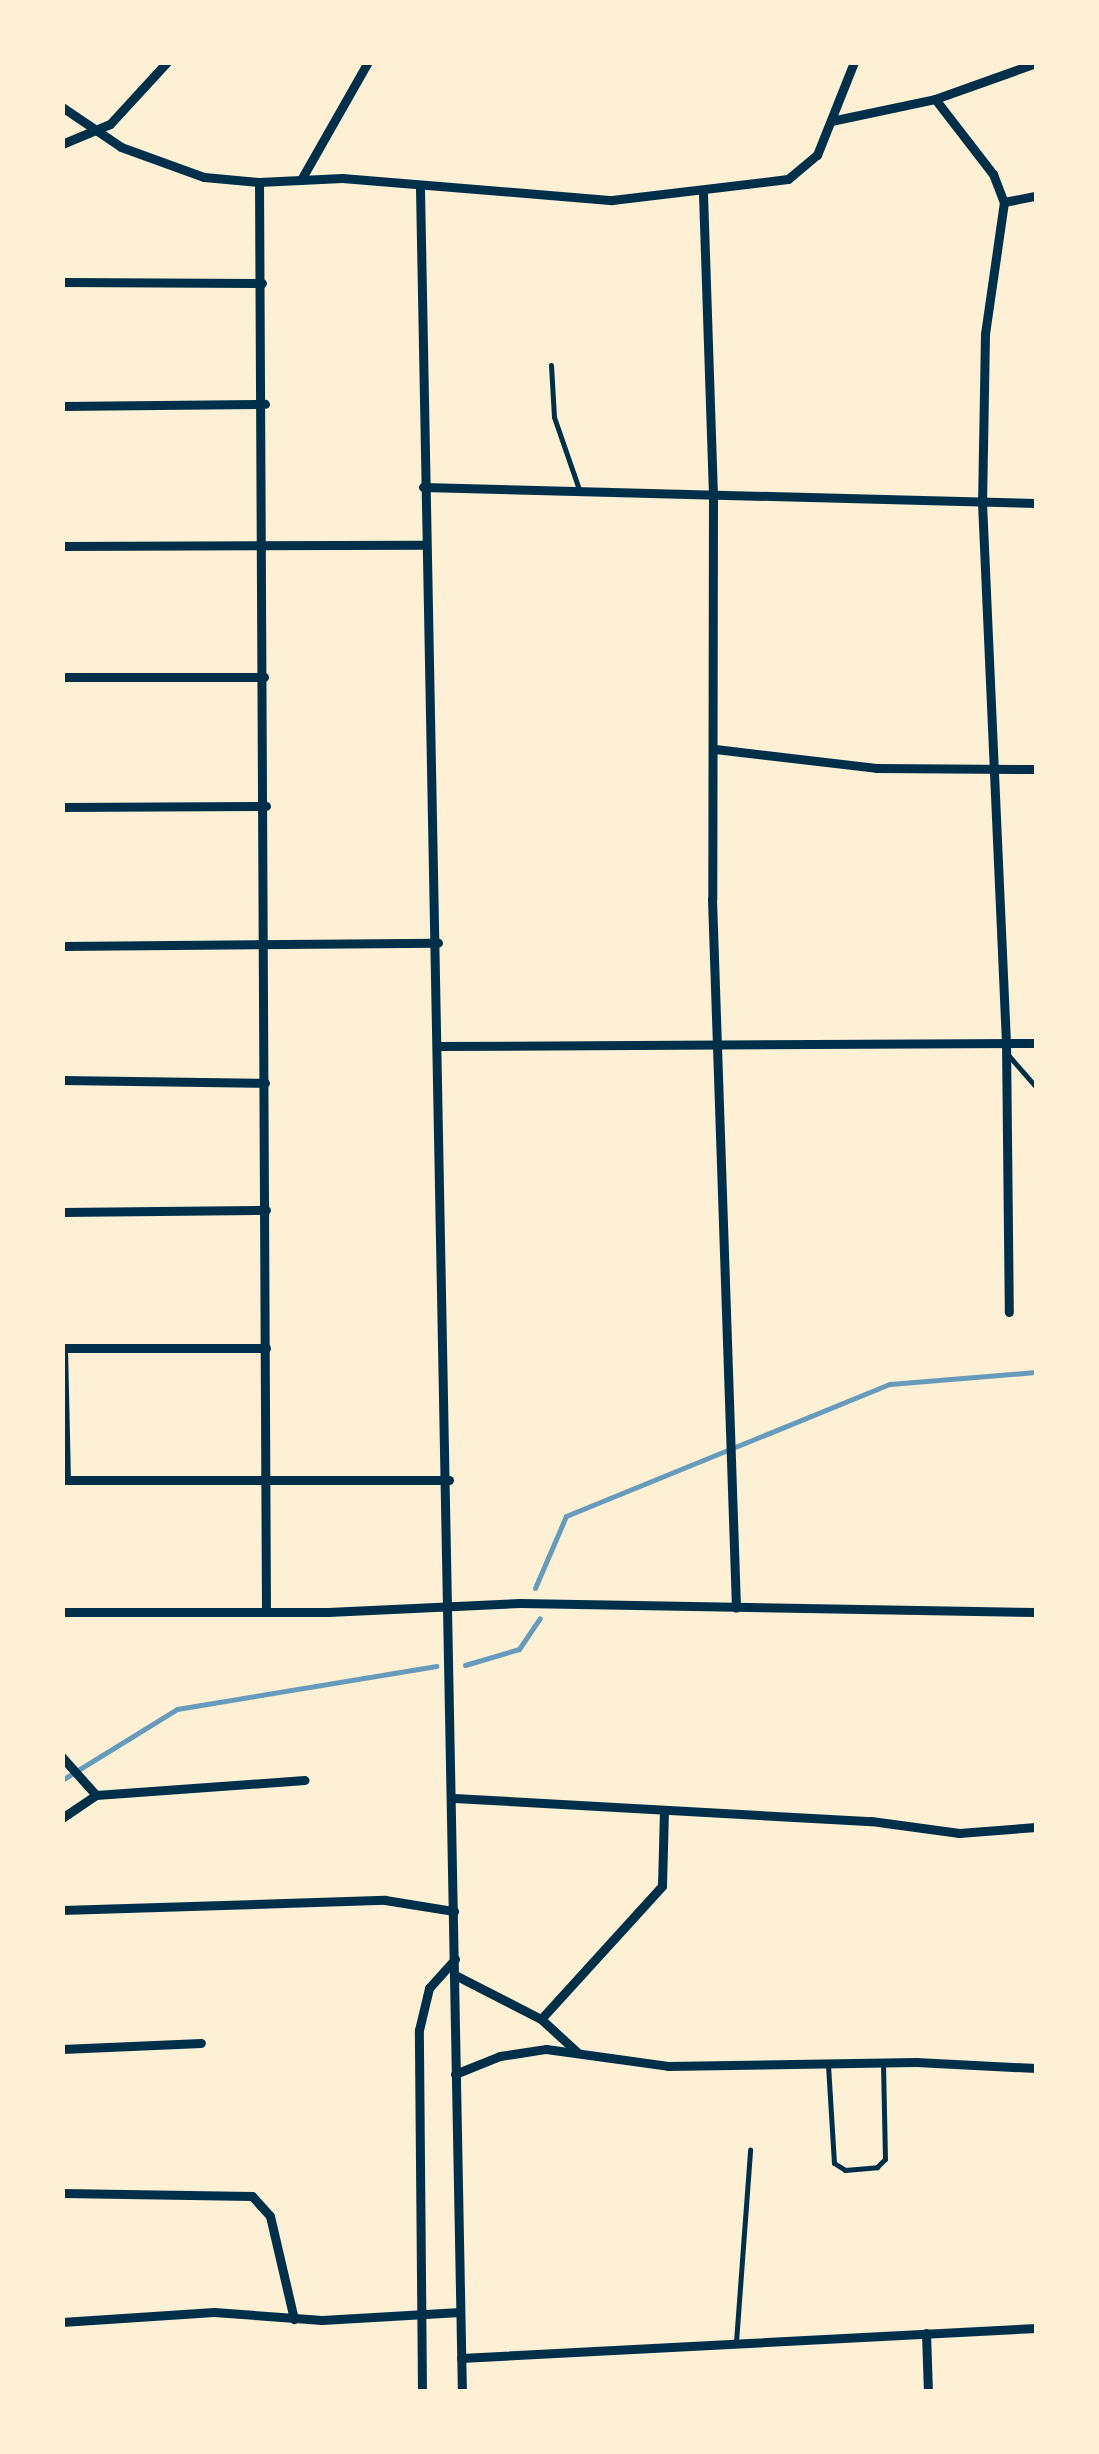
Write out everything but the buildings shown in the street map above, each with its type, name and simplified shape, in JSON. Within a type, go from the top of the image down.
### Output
[{"type":"street","points":[[62,144],[97,134],[167,62]]},
{"type":"street","points":[[302,178],[368,62]]},
{"type":"street","points":[[62,106],[97,134],[204,177],[259,182],[302,178],[612,200],[703,194],[788,180],[817,155],[854,62]]},
{"type":"street","points":[[831,121],[935,98],[1036,63]]},
{"type":"street","points":[[935,98],[993,174],[1004,202],[983,371],[982,502],[1006,1048],[1009,1312]]},
{"type":"street","points":[[259,182],[265,404],[269,1478],[266,1611]]},
{"type":"street","points":[[420,188],[424,546],[438,943],[449,1480],[462,2392]]},
{"type":"street","points":[[703,194],[713,491],[715,749],[711,826],[736,1608]]},
{"type":"street","points":[[1004,202],[1036,196]]},
{"type":"street","points":[[62,282],[262,283]]},
{"type":"street","points":[[62,406],[265,404]]},
{"type":"street","points":[[423,487],[713,491],[1036,504]]},
{"type":"street","points":[[62,546],[424,546]]},
{"type":"street","points":[[62,677],[264,677]]},
{"type":"street","points":[[715,749],[876,768],[1036,770]]},
{"type":"street","points":[[62,807],[266,806]]},
{"type":"street","points":[[62,946],[266,948],[438,943]]},
{"type":"street","points":[[438,1046],[719,1041],[1006,1048],[1036,1043]]},
{"type":"street","points":[[62,1080],[265,1083]]},
{"type":"street","points":[[62,1212],[266,1210]]},
{"type":"street","points":[[266,1348],[63,1348],[64,1480],[449,1480]]},
{"type":"street","points":[[62,1612],[448,1606],[1036,1612]]},
{"type":"street","points":[[62,1757],[87,1779],[96,1795]]},
{"type":"street","points":[[62,1818],[96,1795],[304,1780]]},
{"type":"street","points":[[454,1798],[871,1821],[958,1833],[1036,1826]]},
{"type":"street","points":[[540,2020],[662,1886],[664,1810]]},
{"type":"street","points":[[62,1910],[385,1900],[454,1911]]},
{"type":"street","points":[[422,2392],[419,2030],[429,1988],[455,1959]]},
{"type":"street","points":[[455,1975],[540,2020],[578,2052]]},
{"type":"street","points":[[62,2048],[201,2042]]},
{"type":"street","points":[[455,2074],[519,2050],[578,2052],[668,2066],[884,2063],[1036,2068]]},
{"type":"street","points":[[62,2193],[252,2196],[270,2216],[294,2319]]},
{"type":"street","points":[[62,2322],[240,2312],[294,2319],[460,2312]]},
{"type":"street","points":[[461,2358],[1036,2328]]},
{"type":"street","points":[[926,2333],[928,2392]]},
{"type":"lane","points":[[551,365],[554,417],[579,489]]},
{"type":"lane","points":[[1006,1048],[1036,1088]]},
{"type":"lane","points":[[828,2064],[833,2156],[844,2170],[877,2167],[885,2160],[884,2063]]},
{"type":"lane","points":[[736,2344],[750,2150]]},
{"type":"waterway","points":[[535,1588],[566,1516],[890,1384],[1036,1372]]},
{"type":"waterway","points":[[465,1665],[519,1649],[540,1618]]},
{"type":"waterway","points":[[62,1780],[177,1709],[436,1666]]}]
